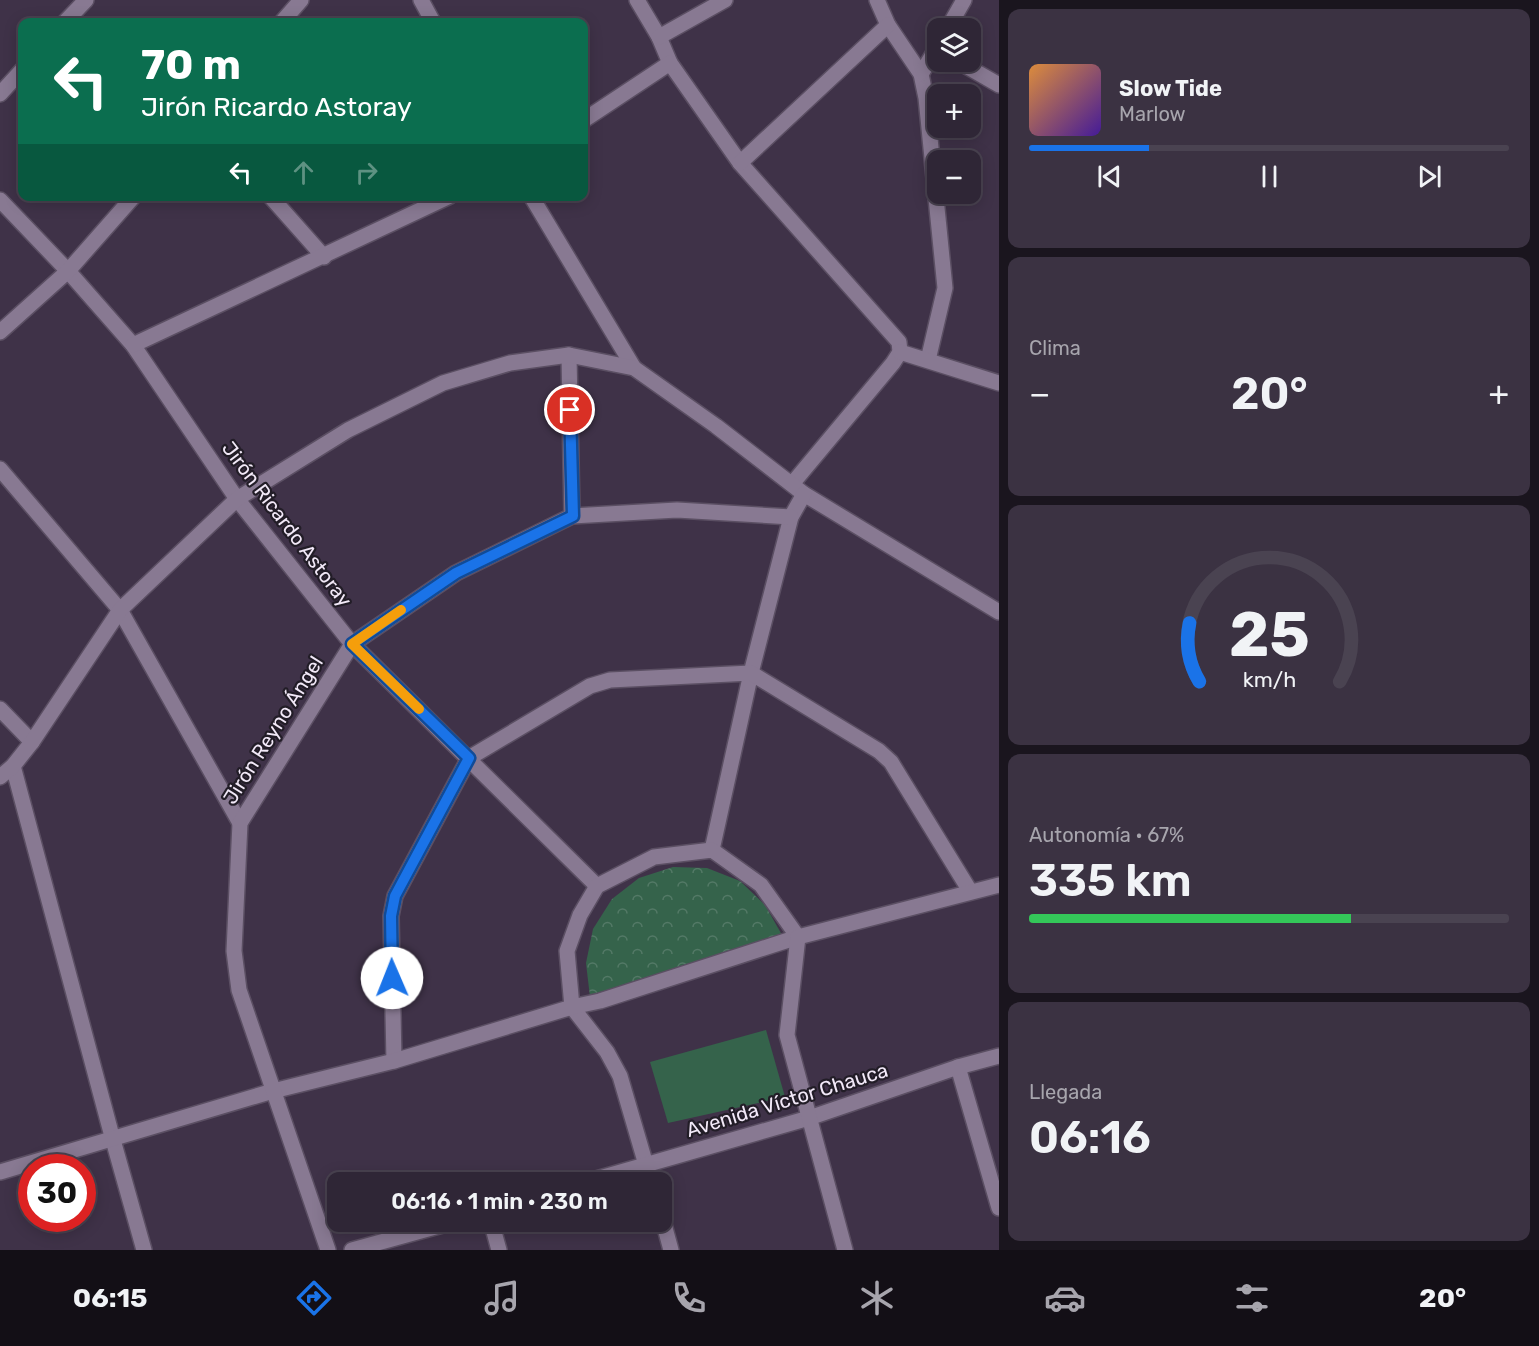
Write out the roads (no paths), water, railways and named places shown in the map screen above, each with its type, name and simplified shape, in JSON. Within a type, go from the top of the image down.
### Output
[{"type":"street","points":[[70,18],[86,0]]},
{"type":"street","points":[[421,0],[431,18]]},
{"type":"street","points":[[638,0],[659,36],[670,63],[740,163],[899,342],[900,352],[893,363],[792,484]]},
{"type":"street","points":[[659,36],[725,0]]},
{"type":"street","points":[[877,0],[888,25],[921,74],[926,98],[945,288],[928,360]]},
{"type":"street","points":[[954,18],[964,0]]},
{"type":"street","points":[[285,18],[299,1]]},
{"type":"street","points":[[740,163],[888,25]]},
{"type":"street","points":[[588,117],[670,63]]},
{"type":"street","points":[[921,74],[927,64]]},
{"type":"street","points":[[976,72],[999,85]]},
{"type":"street","points":[[0,94],[18,74]]},
{"type":"street","name":"Jirón Ricardo Astoray","points":[[0,200],[68,271],[132,345],[237,499],[352,644],[597,886]]},
{"type":"street","points":[[0,332],[68,271],[130,201]]},
{"type":"street","points":[[274,201],[324,257]]},
{"type":"street","points":[[132,345],[440,201]]},
{"type":"street","points":[[534,201],[634,368],[804,494],[999,612]]},
{"type":"street","points":[[900,352],[999,383]]},
{"type":"street","points":[[0,777],[14,765],[32,742],[120,610],[237,499],[348,430],[442,383],[510,363],[569,354],[634,368]]},
{"type":"street","points":[[569,354],[573,516],[677,510],[791,517]]},
{"type":"street","points":[[0,469],[120,610],[240,823]]},
{"type":"street","points":[[712,850],[750,674],[791,517],[804,494]]},
{"type":"street","name":"Jirón Reyno Ángel","points":[[328,1250],[238,990],[234,951],[240,823],[352,644],[456,573],[573,516]]},
{"type":"street","points":[[394,1060],[391,916],[395,896],[469,758],[590,686],[610,680],[750,674],[879,751],[891,762],[970,891]]},
{"type":"street","points":[[0,709],[32,742]]},
{"type":"street","points":[[14,765],[144,1250]]},
{"type":"street","points":[[648,1172],[620,1076],[607,1052],[572,1007],[567,951],[580,915],[597,886],[654,857],[712,850],[761,885],[798,937],[787,1035],[845,1250]]},
{"type":"street","points":[[0,1172],[273,1091],[394,1060],[572,1007],[600,1001],[798,937],[999,885]]},
{"type":"street","name":"Avenida Víctor Chauca","points":[[618,1172],[809,1118],[958,1067],[999,1056]]},
{"type":"street","points":[[958,1067],[999,1208]]},
{"type":"street","points":[[352,1250],[417,1232]]},
{"type":"street","points":[[494,1232],[499,1250]]},
{"type":"street","points":[[666,1232],[671,1250]]}]
